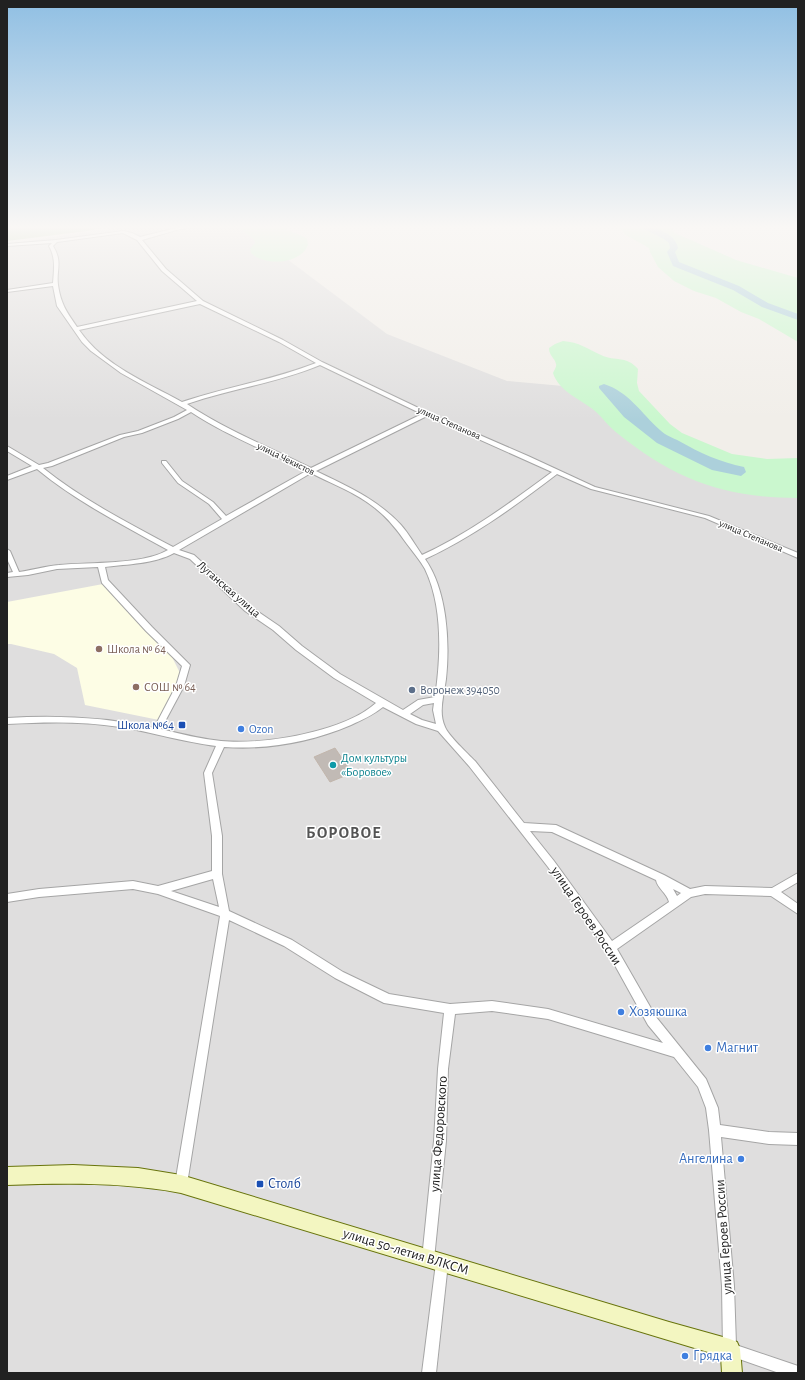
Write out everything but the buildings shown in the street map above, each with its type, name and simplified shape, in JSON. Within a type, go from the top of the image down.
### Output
[{"type":"street","name":"улица Чекистов","points":[[56,290],[60,306],[92,350],[123,372],[235,435],[272,451],[358,494],[377,506],[398,527],[428,568],[440,606],[442,670],[437,710],[442,729]]},
{"type":"street","name":"улица Степанова","points":[[188,290],[201,302],[281,341],[320,363],[427,414],[593,488],[707,517],[798,556]]},
{"type":"street","points":[[76,329],[201,302]]},
{"type":"street","points":[[182,404],[198,398],[286,376],[320,363]]},
{"type":"street","points":[[7,478],[29,469],[39,468],[122,436],[140,432],[176,418],[191,410]]},
{"type":"street","points":[[7,575],[28,574],[57,567],[101,565],[139,561],[163,556],[310,471],[427,414]]},
{"type":"street","name":"Луганская улица","points":[[7,448],[39,468],[60,485],[94,507],[173,550],[192,557],[248,609],[276,628],[298,648],[337,676],[382,703]]},
{"type":"street","points":[[164,462],[180,482],[211,503],[226,520]]},
{"type":"street","points":[[421,558],[433,553],[495,517],[557,471]]},
{"type":"street","points":[[7,551],[17,574]]},
{"type":"street","points":[[101,565],[105,581],[149,629],[186,665],[180,686],[156,731]]},
{"type":"street","points":[[403,714],[420,702],[438,700]]},
{"type":"street","points":[[7,721],[47,718],[98,721],[221,744],[249,745],[327,731],[373,712],[382,703],[419,722],[442,729]]},
{"type":"street","name":"улица Героев России","points":[[442,729],[551,864],[611,948],[652,1021],[676,1052],[686,1061],[702,1083],[712,1108],[715,1130],[728,1286],[730,1349]]},
{"type":"street","points":[[181,1184],[225,914],[217,874],[217,836],[208,773],[221,744]]},
{"type":"street","points":[[522,827],[553,828],[689,893]]},
{"type":"street","points":[[158,890],[217,874]]},
{"type":"street","points":[[654,875],[672,894],[674,904]]},
{"type":"street","points":[[611,948],[689,893],[705,890],[773,892],[798,877]]},
{"type":"street","points":[[7,898],[40,893],[133,885],[158,890],[225,914],[288,943],[339,975],[388,999],[450,1009],[492,1006],[548,1014],[676,1052]]},
{"type":"street","points":[[773,892],[798,910]]},
{"type":"street","name":"улица Федоровского","points":[[429,1373],[443,1069],[450,1009]]},
{"type":"street","points":[[715,1130],[770,1138],[798,1139]]},
{"type":"street","name":"улица 50-летия ВЛКСМ","points":[[7,1176],[102,1173],[151,1177],[181,1184],[668,1332],[730,1349],[798,1373]]},
{"type":"street","points":[[730,1349],[732,1373]]},
{"type":"shaded area","points":[[7,290],[329,290],[387,334],[507,381],[574,387],[798,489],[798,1373],[7,1373]]},
{"type":"shaded area","name":"Школа № 64","points":[[103,584],[172,657],[181,675],[159,720],[85,705],[77,668],[54,654],[7,644],[7,602]]},
{"type":"green space","points":[[693,290],[798,290],[798,342],[759,319],[741,312],[716,298]]},
{"type":"green space","points":[[563,341],[579,344],[606,357],[625,360],[634,365],[638,369],[637,383],[639,391],[670,424],[682,433],[732,454],[767,459],[798,458],[798,498],[771,497],[723,490],[680,474],[659,463],[638,449],[614,431],[595,411],[565,390],[556,380],[553,373],[556,365],[549,348]]},
{"type":"water","points":[[604,384],[621,392],[664,433],[710,457],[744,467],[746,472],[741,476],[712,470],[657,443],[624,417],[599,388],[599,386]]},
{"type":"waterway","points":[[740,290],[765,305],[798,317]]},
{"type":"place","name":"Школа № 64","points":[[99,649]]},
{"type":"place","name":"СОШ № 64","points":[[136,687]]},
{"type":"place","name":"Воронеж 394050","points":[[412,690]]},
{"type":"place","name":"Школа №64","points":[[182,725]]},
{"type":"place","name":"Ozon","points":[[241,729]]},
{"type":"place","name":"Дом культуры «Боровое»","points":[[333,765]]},
{"type":"place","name":"Хозяюшка","points":[[621,1012]]},
{"type":"place","name":"Магнит","points":[[708,1048]]},
{"type":"place","name":"Ангелина","points":[[741,1159]]},
{"type":"place","name":"Столб","points":[[260,1184]]},
{"type":"place","name":"Грядка","points":[[685,1356]]},
{"type":"district","name":"БОРОВОЕ","points":[[344,833]]}]
